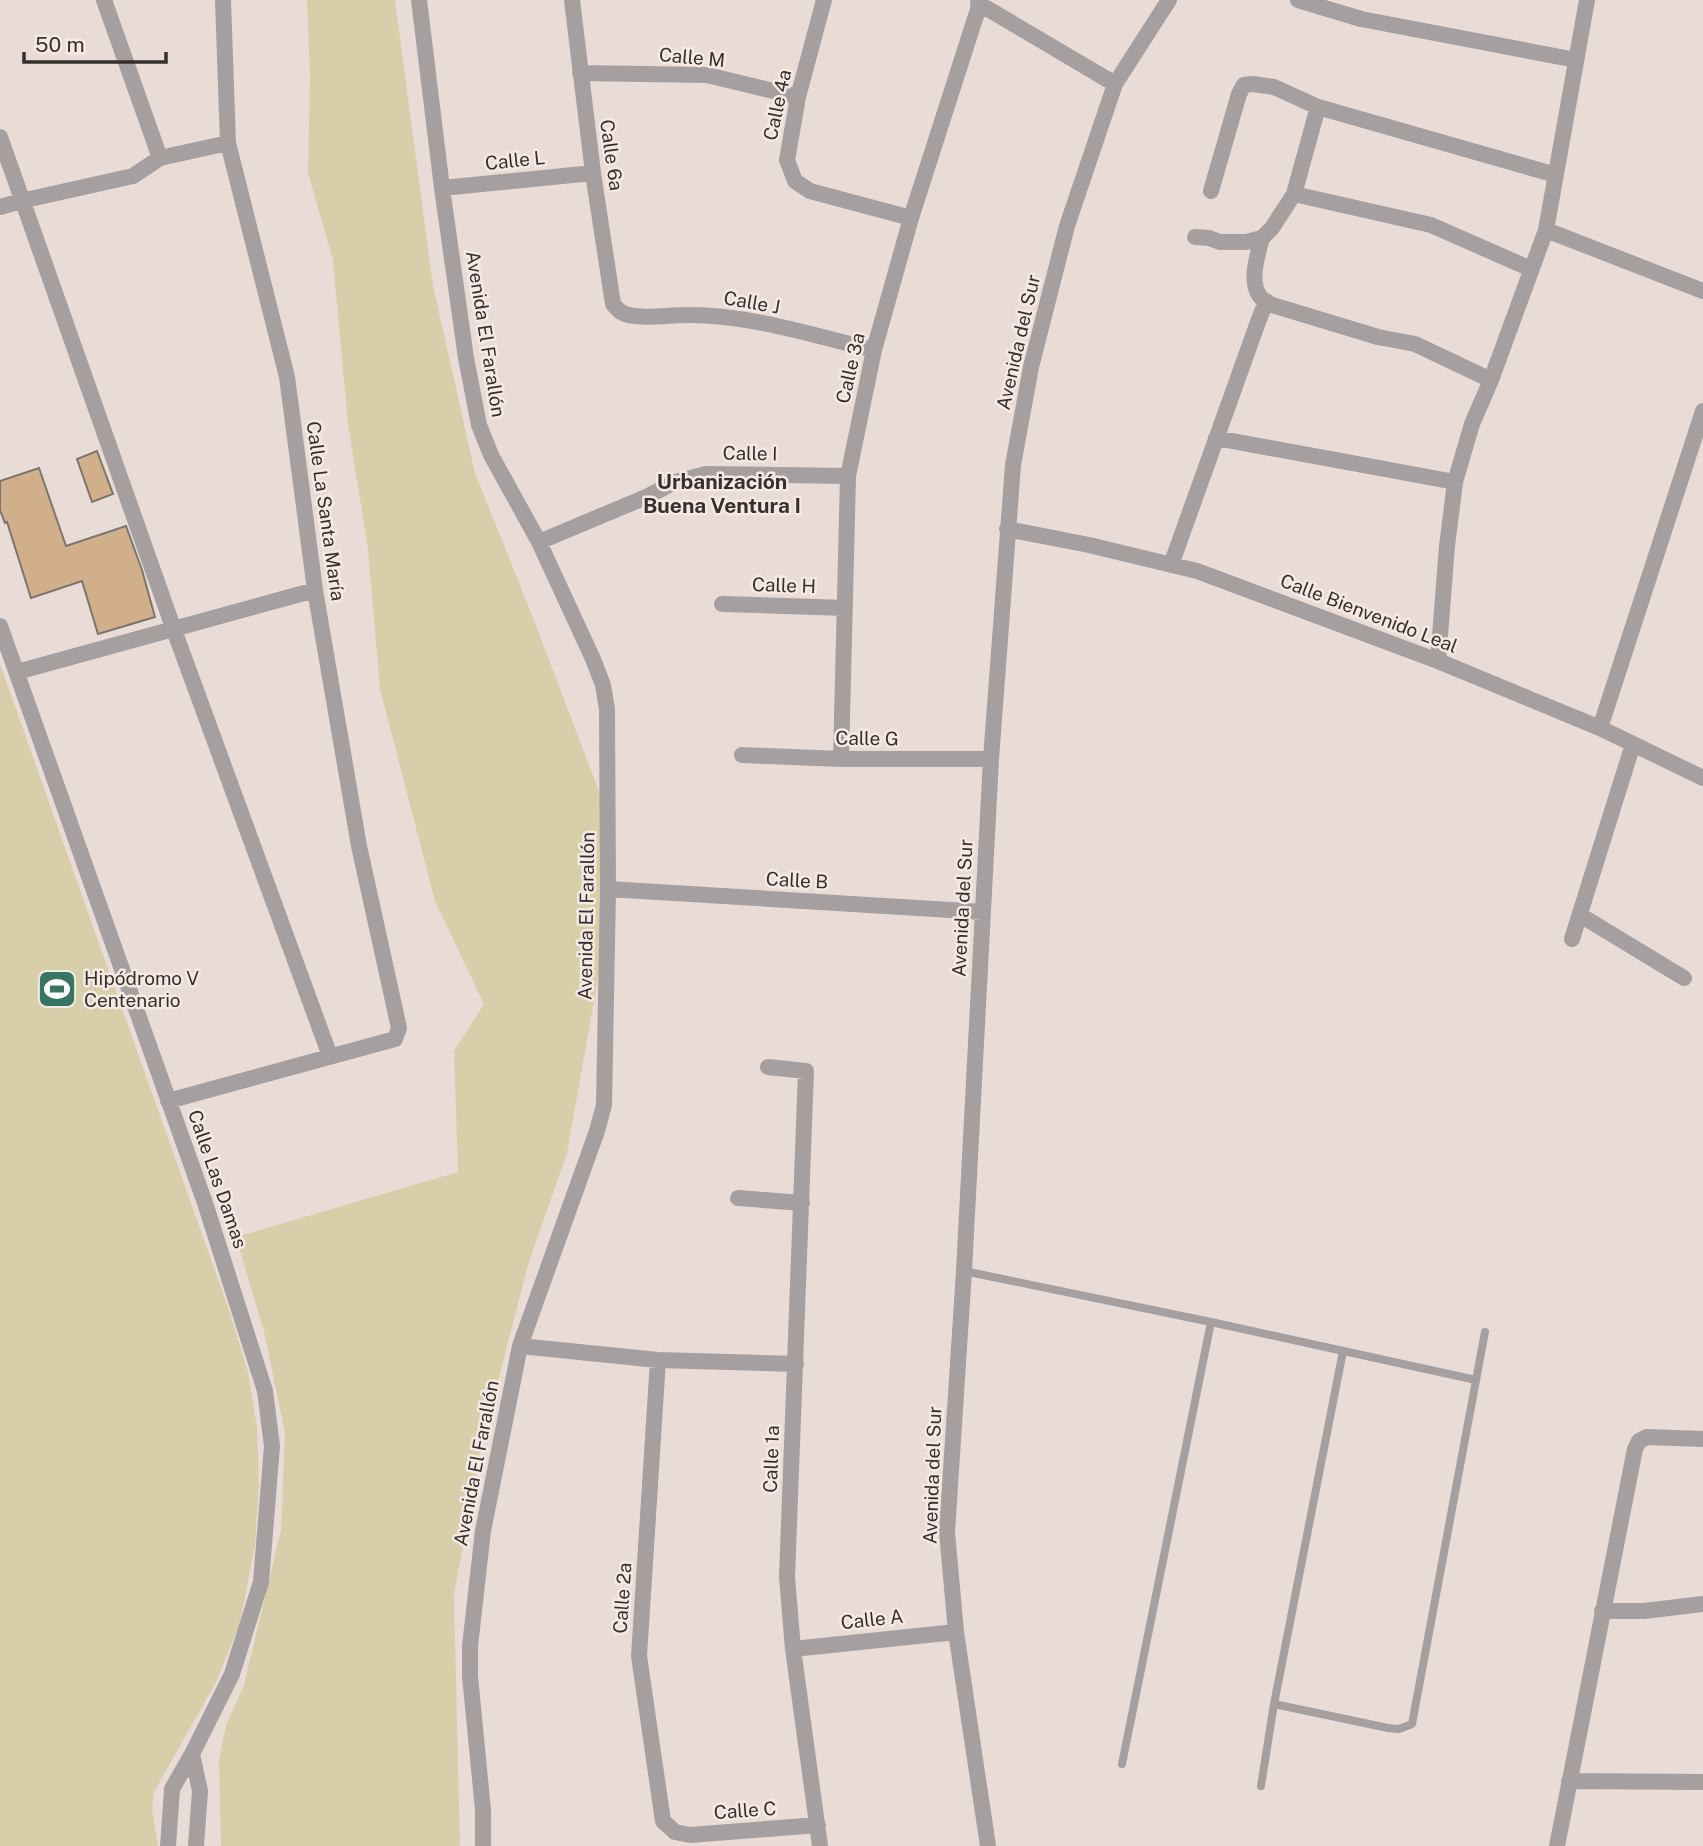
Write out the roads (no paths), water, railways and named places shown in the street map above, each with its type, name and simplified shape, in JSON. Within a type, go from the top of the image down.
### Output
[{"type":"street","points":[[104,0],[160,158]]},
{"type":"street","name":"Calle La Santa María","points":[[223,0],[228,143],[288,377],[315,590],[359,846],[399,1028],[395,1039],[330,1056]]},
{"type":"street","name":"Avenida El Farallón","points":[[419,0],[442,188],[466,358],[479,425],[491,456],[539,542],[593,659],[603,685],[607,722],[608,889],[604,1105],[520,1346],[484,1531],[470,1646],[471,1697],[483,1810],[483,1846]]},
{"type":"street","name":"Calle 6a","points":[[572,0],[593,173],[614,304],[622,312]]},
{"type":"street","name":"Calle 4a","points":[[824,0],[798,97],[787,160],[795,181],[810,191],[911,218]]},
{"type":"street","name":"Avenida del Sur","points":[[988,1846],[956,1632],[947,1532],[964,1271],[991,759],[1013,465],[1031,367],[1067,226],[1115,84],[1168,0]]},
{"type":"street","points":[[1298,0],[1361,19],[1576,61]]},
{"type":"street","points":[[1438,661],[1455,482],[1472,424],[1546,230],[1584,1]]},
{"type":"street","points":[[979,2],[1115,84]]},
{"type":"street","name":"Calle 3a","points":[[841,759],[848,476],[874,350],[911,218],[979,2]]},
{"type":"street","name":"Calle M","points":[[580,73],[707,75],[798,97]]},
{"type":"street","points":[[1210,191],[1234,106],[1244,85],[1254,84],[1274,87],[1318,107],[1556,175]]},
{"type":"street","points":[[1318,107],[1294,194],[1272,228],[1262,238],[1255,267],[1255,284],[1259,296],[1272,305],[1378,337],[1415,344],[1491,380]]},
{"type":"street","points":[[0,137],[174,630],[330,1056],[168,1101]]},
{"type":"street","points":[[0,207],[133,176],[160,158],[228,143]]},
{"type":"street","name":"Calle L","points":[[442,188],[593,173]]},
{"type":"street","points":[[1294,194],[1431,225],[1531,269]]},
{"type":"street","points":[[1546,230],[1703,291]]},
{"type":"street","points":[[1195,237],[1220,242],[1245,242],[1262,238]]},
{"type":"street","points":[[1171,565],[1266,301]]},
{"type":"street","name":"Calle J","points":[[622,312],[634,316],[692,314],[723,317],[874,350]]},
{"type":"street","points":[[1600,728],[1703,411]]},
{"type":"street","points":[[1216,438],[1455,482]]},
{"type":"street","name":"Calle I","points":[[539,542],[675,482],[706,474],[848,476]]},
{"type":"street","name":"Calle Bienvenido Leal","points":[[1007,529],[1089,545],[1196,571],[1438,661],[1600,728],[1703,778]]},
{"type":"street","points":[[18,672],[315,590]]},
{"type":"street","name":"Calle H","points":[[722,604],[845,608]]},
{"type":"street","name":"Calle Las Damas","points":[[0,626],[205,1203],[265,1391],[272,1446],[261,1582],[232,1674],[172,1789],[168,1846]]},
{"type":"street","points":[[1572,939],[1633,744]]},
{"type":"street","name":"Calle G","points":[[742,755],[841,759],[991,759]]},
{"type":"street","name":"Calle B","points":[[608,889],[983,912]]},
{"type":"street","points":[[1580,915],[1684,978]]},
{"type":"street","name":"Calle 1a","points":[[768,1067],[806,1071],[787,1577],[793,1648],[820,1846]]},
{"type":"street","points":[[738,1198],[802,1203]]},
{"type":"street","points":[[520,1346],[658,1360],[796,1364]]},
{"type":"street","name":"Calle 2a","points":[[658,1360],[639,1656],[663,1821],[676,1832]]},
{"type":"street","points":[[1557,1846],[1635,1449],[1639,1441],[1647,1437],[1703,1439]]},
{"type":"street","points":[[1602,1611],[1644,1611],[1703,1604]]},
{"type":"street","name":"Calle A","points":[[793,1648],[956,1632]]},
{"type":"street","points":[[192,1754],[200,1791],[196,1846]]},
{"type":"street","points":[[1569,1781],[1703,1782]]},
{"type":"street","name":"Calle C","points":[[676,1832],[690,1835],[818,1825]]},
{"type":"lane","points":[[964,1271],[1476,1380]]},
{"type":"lane","points":[[1122,1764],[1211,1322]]},
{"type":"lane","points":[[1274,1704],[1388,1728],[1399,1729],[1412,1724],[1485,1332]]},
{"type":"lane","points":[[1261,1786],[1274,1704],[1343,1351]]},
{"type":"place","name":"Hipódromo V Centenario","points":[[57,989]]},
{"type":"district","name":"Urbanización Buena Ventura I","points":[[722,493]]}]
